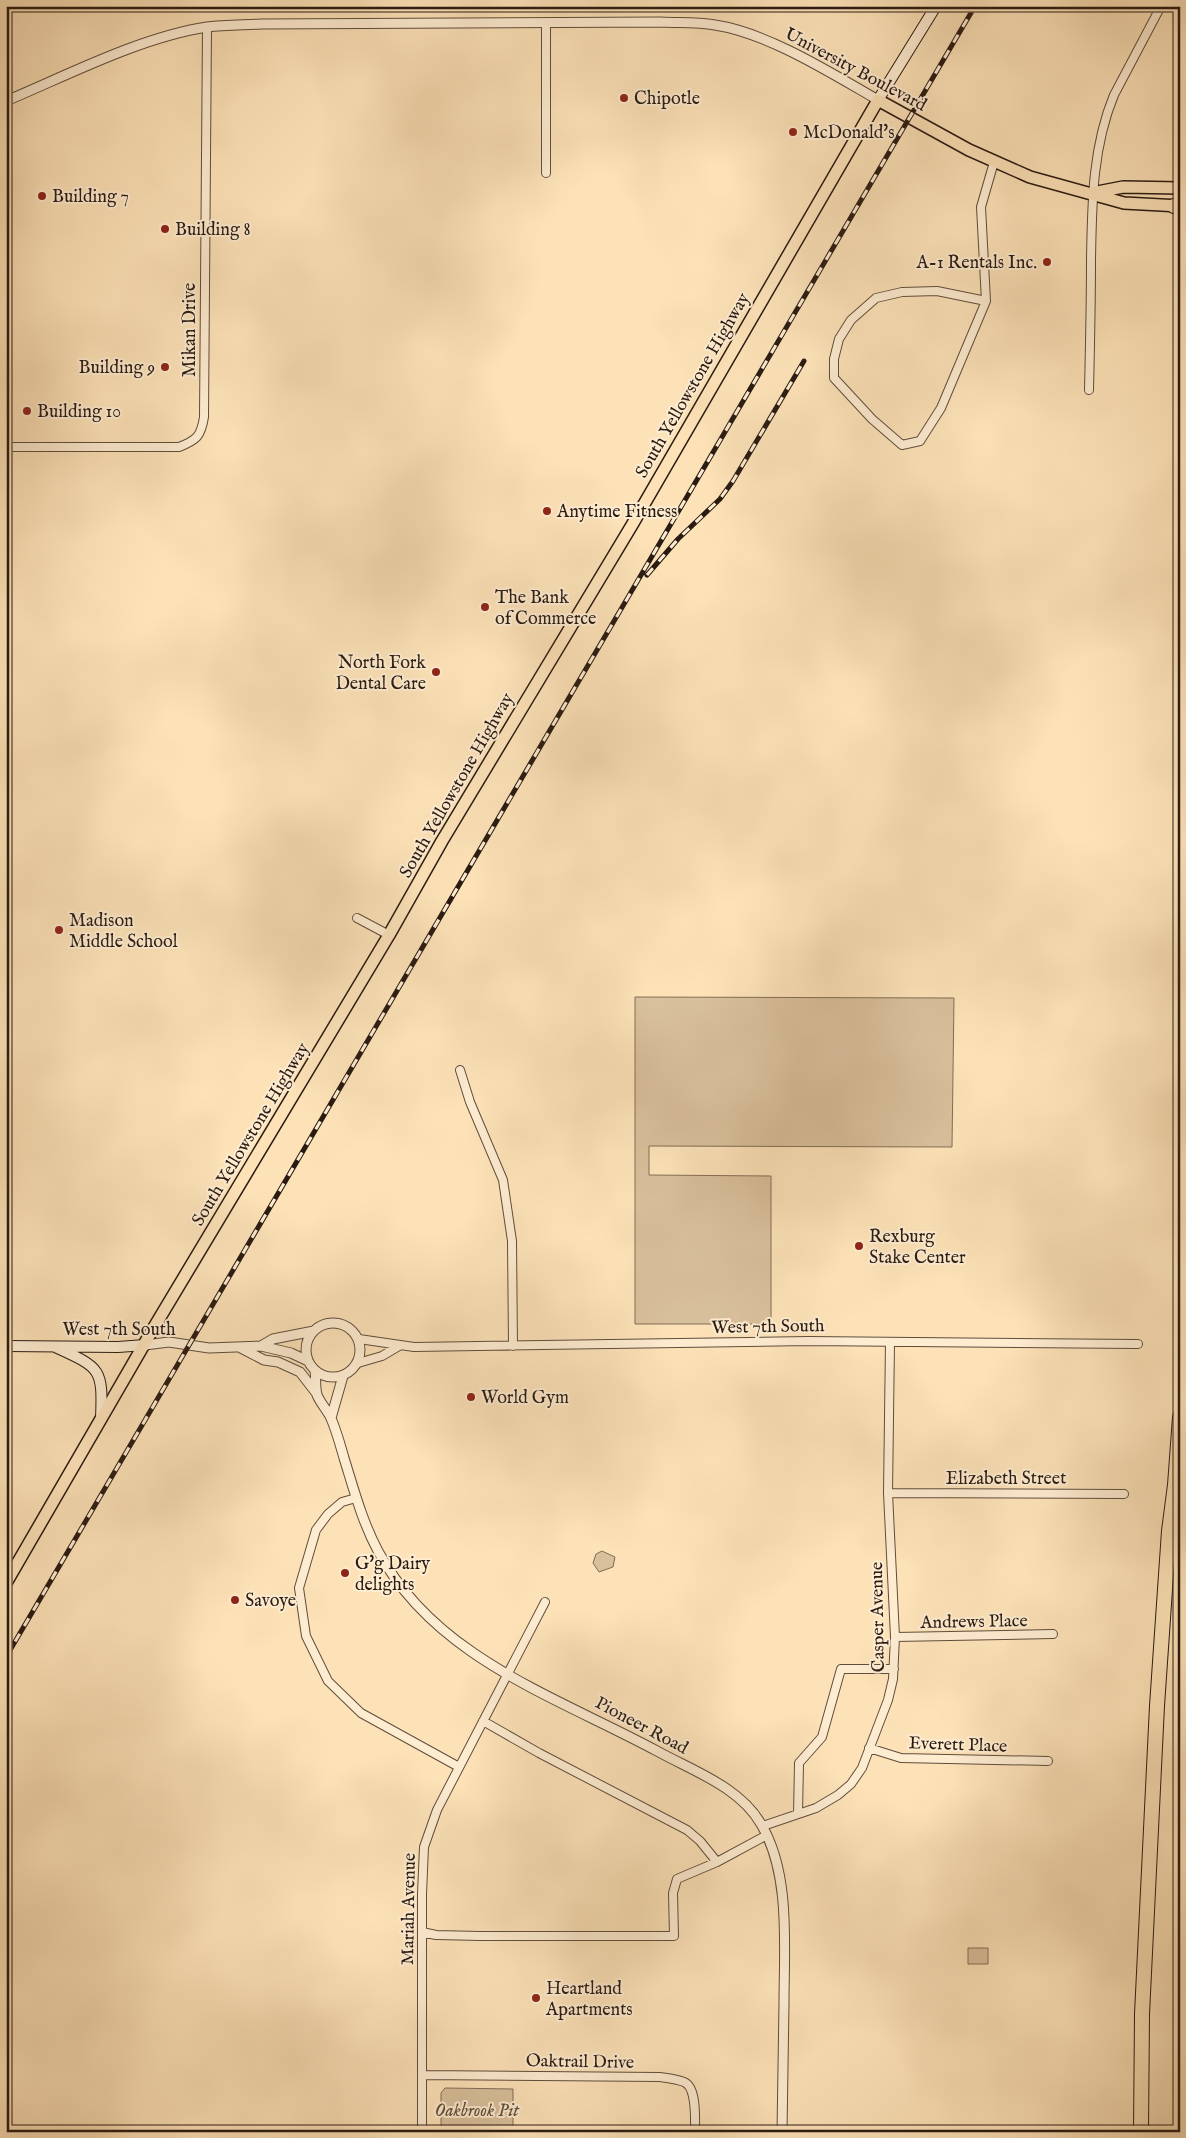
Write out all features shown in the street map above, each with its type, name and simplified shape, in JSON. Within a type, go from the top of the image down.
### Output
[{"type":"highway","points":[[1140,2132],[1142,2014],[1157,1706],[1169,1531],[1175,1485],[1180,1417]]},
{"type":"main road","name":"South Yellowstone Highway","points":[[6,1583],[389,934],[446,832],[632,525],[878,100],[936,6]]},
{"type":"main road","name":"University Boulevard","points":[[878,100],[994,162],[1030,177],[1124,202],[1178,206]]},
{"type":"main road","name":"University Boulevard","points":[[1092,193],[1123,187],[1180,188]]},
{"type":"main road","name":"West 7th South","points":[[6,1346],[118,1347],[145,1345]]},
{"type":"main road","points":[[52,1346],[89,1363],[97,1372],[102,1383],[101,1422]]},
{"type":"street","points":[[1089,390],[1092,193],[1098,147],[1108,108],[1161,6]]},
{"type":"street","name":"University Boulevard","points":[[6,101],[119,53],[161,39],[207,27],[261,24],[661,22],[715,25],[760,38],[818,66],[878,100]]},
{"type":"street","points":[[546,23],[546,173]]},
{"type":"street","name":"Mikan Drive","points":[[6,447],[179,447],[191,442],[201,432],[204,417],[207,27]]},
{"type":"street","points":[[986,301],[937,291],[902,292],[876,298],[851,320],[839,339],[834,359],[834,378],[872,419],[902,445],[920,440],[941,408],[986,301],[981,207],[994,162]]},
{"type":"street","points":[[357,918],[389,934]]},
{"type":"street","points":[[460,1070],[470,1102],[503,1180],[512,1240],[513,1346]]},
{"type":"street","points":[[335,1322],[344,1325],[352,1330],[358,1339],[361,1346],[358,1363],[343,1376],[328,1377],[315,1370],[308,1361],[306,1352],[307,1342],[314,1331],[326,1323],[335,1322]]},
{"type":"street","name":"West 7th South","points":[[261,1346],[273,1339],[314,1331]]},
{"type":"street","name":"West 7th South","points":[[358,1339],[399,1346],[808,1341],[1138,1344]]},
{"type":"street","name":"West 7th South","points":[[145,1345],[169,1342],[209,1348],[261,1346],[291,1353],[308,1361]]},
{"type":"street","name":"Casper Avenue","points":[[422,1932],[436,1935],[480,1936],[674,1936],[673,1893],[677,1880],[717,1862],[765,1831],[830,1800],[851,1784],[862,1768],[888,1700],[894,1669],[895,1637],[888,1493],[890,1342]]},
{"type":"street","name":"West 7th South","points":[[358,1363],[382,1356],[399,1346]]},
{"type":"street","points":[[241,1348],[264,1360],[278,1362],[300,1372],[318,1395]]},
{"type":"street","name":"Pioneer Road","points":[[315,1370],[318,1395],[331,1418],[366,1526],[379,1553],[405,1593],[454,1640],[506,1675],[606,1724],[727,1789],[747,1805],[765,1831],[777,1861],[782,1909],[784,1948],[782,2132]]},
{"type":"street","points":[[331,1418],[343,1376]]},
{"type":"street","name":"Elizabeth Street","points":[[888,1493],[1124,1494]]},
{"type":"street","points":[[356,1498],[342,1502],[328,1514],[316,1530],[299,1588],[306,1636],[328,1680],[360,1713],[459,1767]]},
{"type":"street","name":"Mariah Avenue","points":[[422,2132],[422,1894],[425,1841],[437,1810],[544,1602]]},
{"type":"street","name":"Andrews Place","points":[[895,1637],[1053,1634]]},
{"type":"street","points":[[798,1814],[799,1763],[822,1737],[841,1669],[894,1669]]},
{"type":"street","points":[[483,1721],[539,1753],[687,1830],[700,1841],[717,1862]]},
{"type":"street","name":"Everett Place","points":[[869,1748],[901,1758],[1048,1761]]},
{"type":"street","name":"Oaktrail Drive","points":[[422,2075],[660,2077],[678,2080],[685,2082],[691,2090],[694,2105],[695,2132]]},
{"type":"green space","points":[[635,997],[954,998],[952,1147],[649,1146],[649,1175],[771,1176],[771,1324],[635,1324]]},
{"type":"green space","points":[[602,1551],[615,1557],[613,1567],[599,1572],[593,1563],[596,1554]]},
{"type":"green space","points":[[968,1948],[988,1948],[988,1964],[968,1964]]},
{"type":"green space","name":"Oakbrook Pit","points":[[445,2088],[513,2089],[513,2132],[441,2132],[441,2093]]},
{"type":"railway","points":[[6,1657],[975,6]]},
{"type":"railway","points":[[647,575],[678,539],[720,499],[733,481],[804,361]]},
{"type":"place","name":"Chipotle","points":[[624,98]]},
{"type":"place","name":"McDonald's","points":[[793,132]]},
{"type":"place","name":"Building 7","points":[[42,196]]},
{"type":"place","name":"Building 8","points":[[165,229]]},
{"type":"place","name":"A-1 Rentals Inc.","points":[[1047,262]]},
{"type":"place","name":"Building 9","points":[[165,367]]},
{"type":"place","name":"Building 10","points":[[27,411]]},
{"type":"place","name":"Anytime Fitness","points":[[547,511]]},
{"type":"place","name":"The Bank of Commerce","points":[[485,607]]},
{"type":"place","name":"North Fork Dental Care","points":[[436,672]]},
{"type":"place","name":"Madison Middle School","points":[[59,930]]},
{"type":"place","name":"Rexburg Stake Center","points":[[859,1246]]},
{"type":"place","name":"World Gym","points":[[471,1397]]},
{"type":"place","name":"G'g Dairy delights","points":[[345,1573]]},
{"type":"place","name":"Savoye","points":[[235,1600]]},
{"type":"place","name":"Heartland Apartments","points":[[536,1998]]}]
